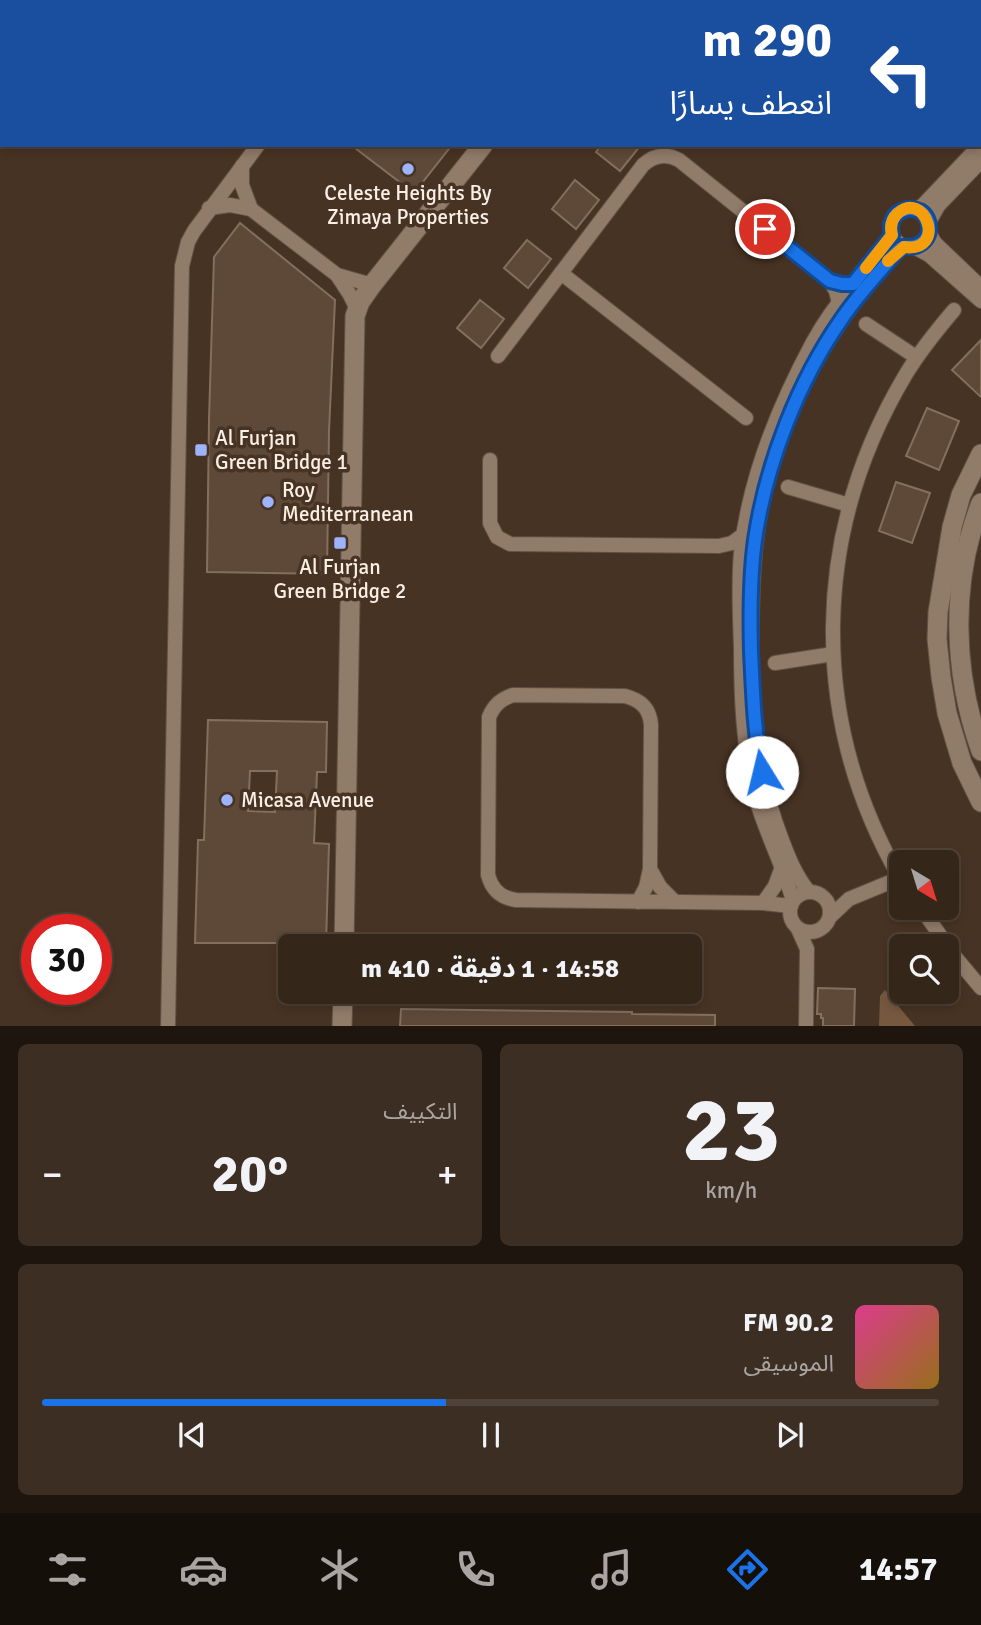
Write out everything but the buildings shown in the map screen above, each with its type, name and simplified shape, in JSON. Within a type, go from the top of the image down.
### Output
[{"type":"street","points":[[168,1026],[181,278],[188,242],[209,208],[256,147]]},
{"type":"street","points":[[344,934],[357,309],[372,285],[481,147]]},
{"type":"street","points":[[917,210],[978,147]]},
{"type":"street","points":[[498,356],[643,165],[662,155],[679,160],[830,281],[839,303]]},
{"type":"street","points":[[809,892],[795,872],[776,826],[765,790],[754,716],[751,636],[753,566],[767,482],[794,407],[830,338],[856,299],[894,254],[921,244],[926,239],[938,206],[976,172],[981,160]]},
{"type":"street","points":[[242,166],[242,185],[250,209]]},
{"type":"street","points":[[209,208],[230,205],[250,209],[337,275],[357,309]]},
{"type":"street","points":[[981,287],[935,243],[926,217],[917,210],[910,209],[897,214],[891,224],[892,235],[899,244],[929,255],[981,301]]},
{"type":"street","points":[[806,1026],[807,949],[791,919],[792,904],[782,867],[766,831],[747,755],[741,679],[740,564],[743,535],[755,480],[775,421],[815,340],[839,303],[892,235]]},
{"type":"street","points":[[561,273],[746,418]]},
{"type":"street","points":[[337,275],[372,285]]},
{"type":"street","points":[[830,281],[853,284]]},
{"type":"street","points":[[889,857],[860,793],[842,724],[833,654],[834,592],[849,505],[864,459],[883,415],[916,357],[954,310]]},
{"type":"street","points":[[866,324],[916,357]]},
{"type":"street","points":[[981,454],[961,495],[951,527],[938,612],[937,639],[947,713],[962,763],[981,803]]},
{"type":"street","points":[[490,460],[490,523],[494,533],[505,542],[719,546],[732,543],[743,535]]},
{"type":"street","points":[[788,487],[849,505]]},
{"type":"street","points":[[981,503],[964,565],[958,632],[966,700],[981,751]]},
{"type":"street","points":[[719,546],[731,553],[740,564]]},
{"type":"street","points":[[775,663],[833,654]]},
{"type":"street","points":[[638,902],[646,887],[650,869],[651,719],[645,707],[633,698],[625,696],[513,695],[498,703],[489,717],[488,875],[492,887],[502,896],[516,900],[638,902],[763,903],[792,904]]},
{"type":"street","points":[[763,903],[775,886],[782,867]]},
{"type":"street","points":[[650,869],[660,887],[675,902]]},
{"type":"street","points":[[826,899],[849,899],[889,884]]},
{"type":"street","points":[[792,904],[797,896],[816,892],[826,899],[831,916]]},
{"type":"street","points":[[807,949],[818,931],[849,899]]},
{"type":"street","points":[[929,920],[981,988]]},
{"type":"street","points":[[798,929],[818,931]]},
{"type":"street","points":[[342,1026],[343,1004]]},
{"type":"shaded area","points":[[885,990],[889,995],[889,1004],[897,1004],[915,1026],[879,1026],[880,996]]},
{"type":"slow traffic","points":[[866,268],[892,235],[891,224],[897,214],[910,209],[922,213],[929,222],[926,239],[914,247],[904,247],[888,261]]},
{"type":"place","name":"Celeste Heights By Zimaya Properties","points":[[408,169]]},
{"type":"place","name":"Al Furjan Green Bridge 1","points":[[201,450]]},
{"type":"place","name":"Roy Mediterranean","points":[[268,502]]},
{"type":"place","name":"Al Furjan Green Bridge 2","points":[[340,543]]},
{"type":"place","name":"Micasa Avenue","points":[[227,800]]},
{"type":"route","points":[[762,772],[754,716],[751,636],[754,551],[767,482],[798,398],[839,322],[894,254],[904,247],[921,244],[926,239],[929,222],[917,210],[903,210],[897,214],[891,224],[892,235],[853,284],[830,281],[765,229]]}]
